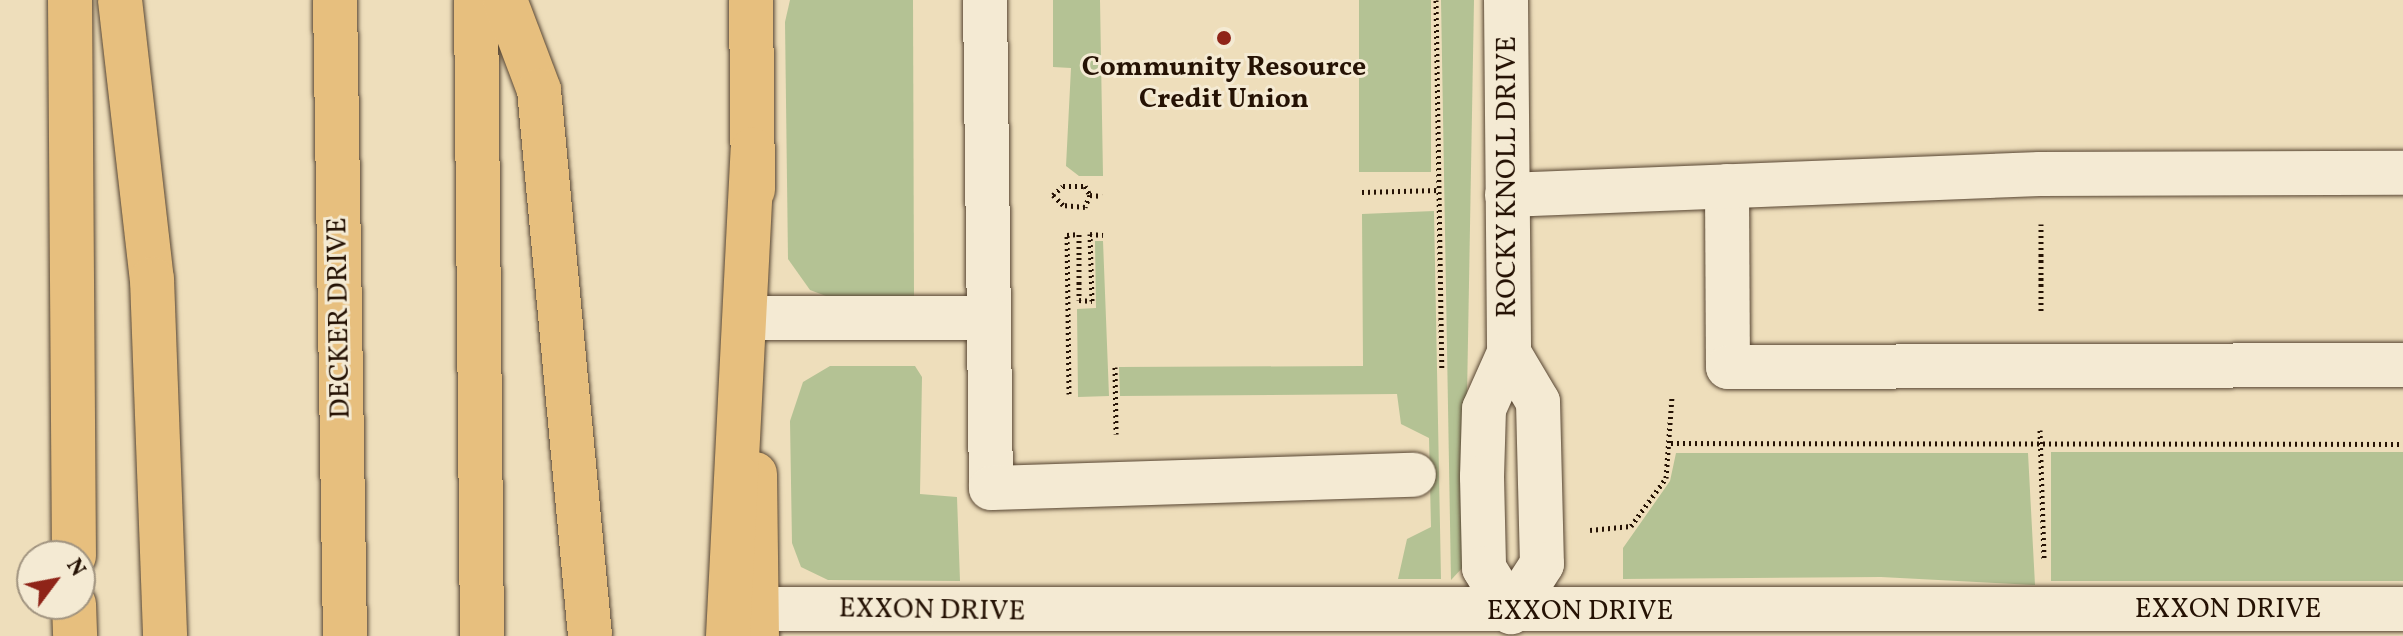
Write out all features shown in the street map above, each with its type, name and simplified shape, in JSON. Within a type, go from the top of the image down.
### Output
[{"type":"main road","points":[[70,0],[74,540]]},
{"type":"main road","points":[[120,0],[152,279],[165,636]]},
{"type":"main road","name":"DECKER DRIVE","points":[[335,0],[345,636]]},
{"type":"main road","points":[[476,0],[482,636]]},
{"type":"main road","points":[[505,0],[539,90],[590,636]]},
{"type":"main road","points":[[747,627],[753,318],[751,0]]},
{"type":"main road","points":[[747,627],[753,150]]},
{"type":"lane","points":[[985,0],[991,488],[1414,475]]},
{"type":"lane","name":"ROCKY KNOLL DRIVE","points":[[1506,0],[1509,353],[1484,409],[1482,477],[1484,568],[1511,624]]},
{"type":"lane","points":[[1507,195],[2040,174],[2403,173]]},
{"type":"lane","points":[[1727,186],[1728,367],[2403,365]]},
{"type":"lane","points":[[753,318],[988,318]]},
{"type":"lane","name":"ROCKY KNOLL DRIVE","points":[[1509,353],[1538,402],[1542,564],[1511,624]]},
{"type":"lane","name":"EXXON DRIVE","points":[[747,627],[1511,624],[2403,609]]},
{"type":"path","points":[[1436,0],[1442,376]]},
{"type":"path","points":[[2040,174],[2041,327]]},
{"type":"path","points":[[1063,186],[1085,186],[1090,195],[1085,207],[1063,205],[1053,195],[1063,186]]},
{"type":"path","points":[[1362,192],[1439,190]]},
{"type":"path","points":[[1090,195],[1102,196]]},
{"type":"path","points":[[1069,394],[1067,235],[1079,234],[1079,300],[1092,301],[1090,234],[1103,235]]},
{"type":"path","points":[[1115,367],[1117,484]]},
{"type":"path","points":[[1580,531],[1631,526],[1666,478],[1671,443],[1672,397]]},
{"type":"path","points":[[2040,430],[2044,565]]},
{"type":"path","points":[[1671,443],[2403,444]]},
{"type":"green space","points":[[790,0],[913,0],[914,296],[826,296],[810,290],[788,259],[785,22]]},
{"type":"green space","points":[[1053,0],[1100,0],[1103,176],[1079,176],[1066,166],[1071,68],[1053,67]]},
{"type":"green space","points":[[1359,0],[1431,0],[1431,172],[1359,172]]},
{"type":"green space","points":[[1441,0],[1474,0],[1464,566],[1451,580]]},
{"type":"green space","points":[[1434,211],[1441,579],[1398,579],[1407,539],[1431,527],[1429,438],[1401,424],[1397,394],[1120,396],[1119,367],[1363,366],[1362,214]]},
{"type":"green space","points":[[1095,241],[1103,241],[1109,396],[1078,397],[1077,309],[1096,308]]},
{"type":"green space","points":[[830,366],[915,366],[922,377],[920,494],[957,497],[960,581],[828,580],[801,567],[792,543],[790,421],[803,382]]},
{"type":"green space","points":[[2051,452],[2403,452],[2403,581],[2051,581]]},
{"type":"green space","points":[[1676,453],[2028,453],[2035,585],[1881,577],[1623,579],[1623,548],[1670,481]]},
{"type":"place","name":"Community Resource Credit Union","points":[[1224,38]]}]
